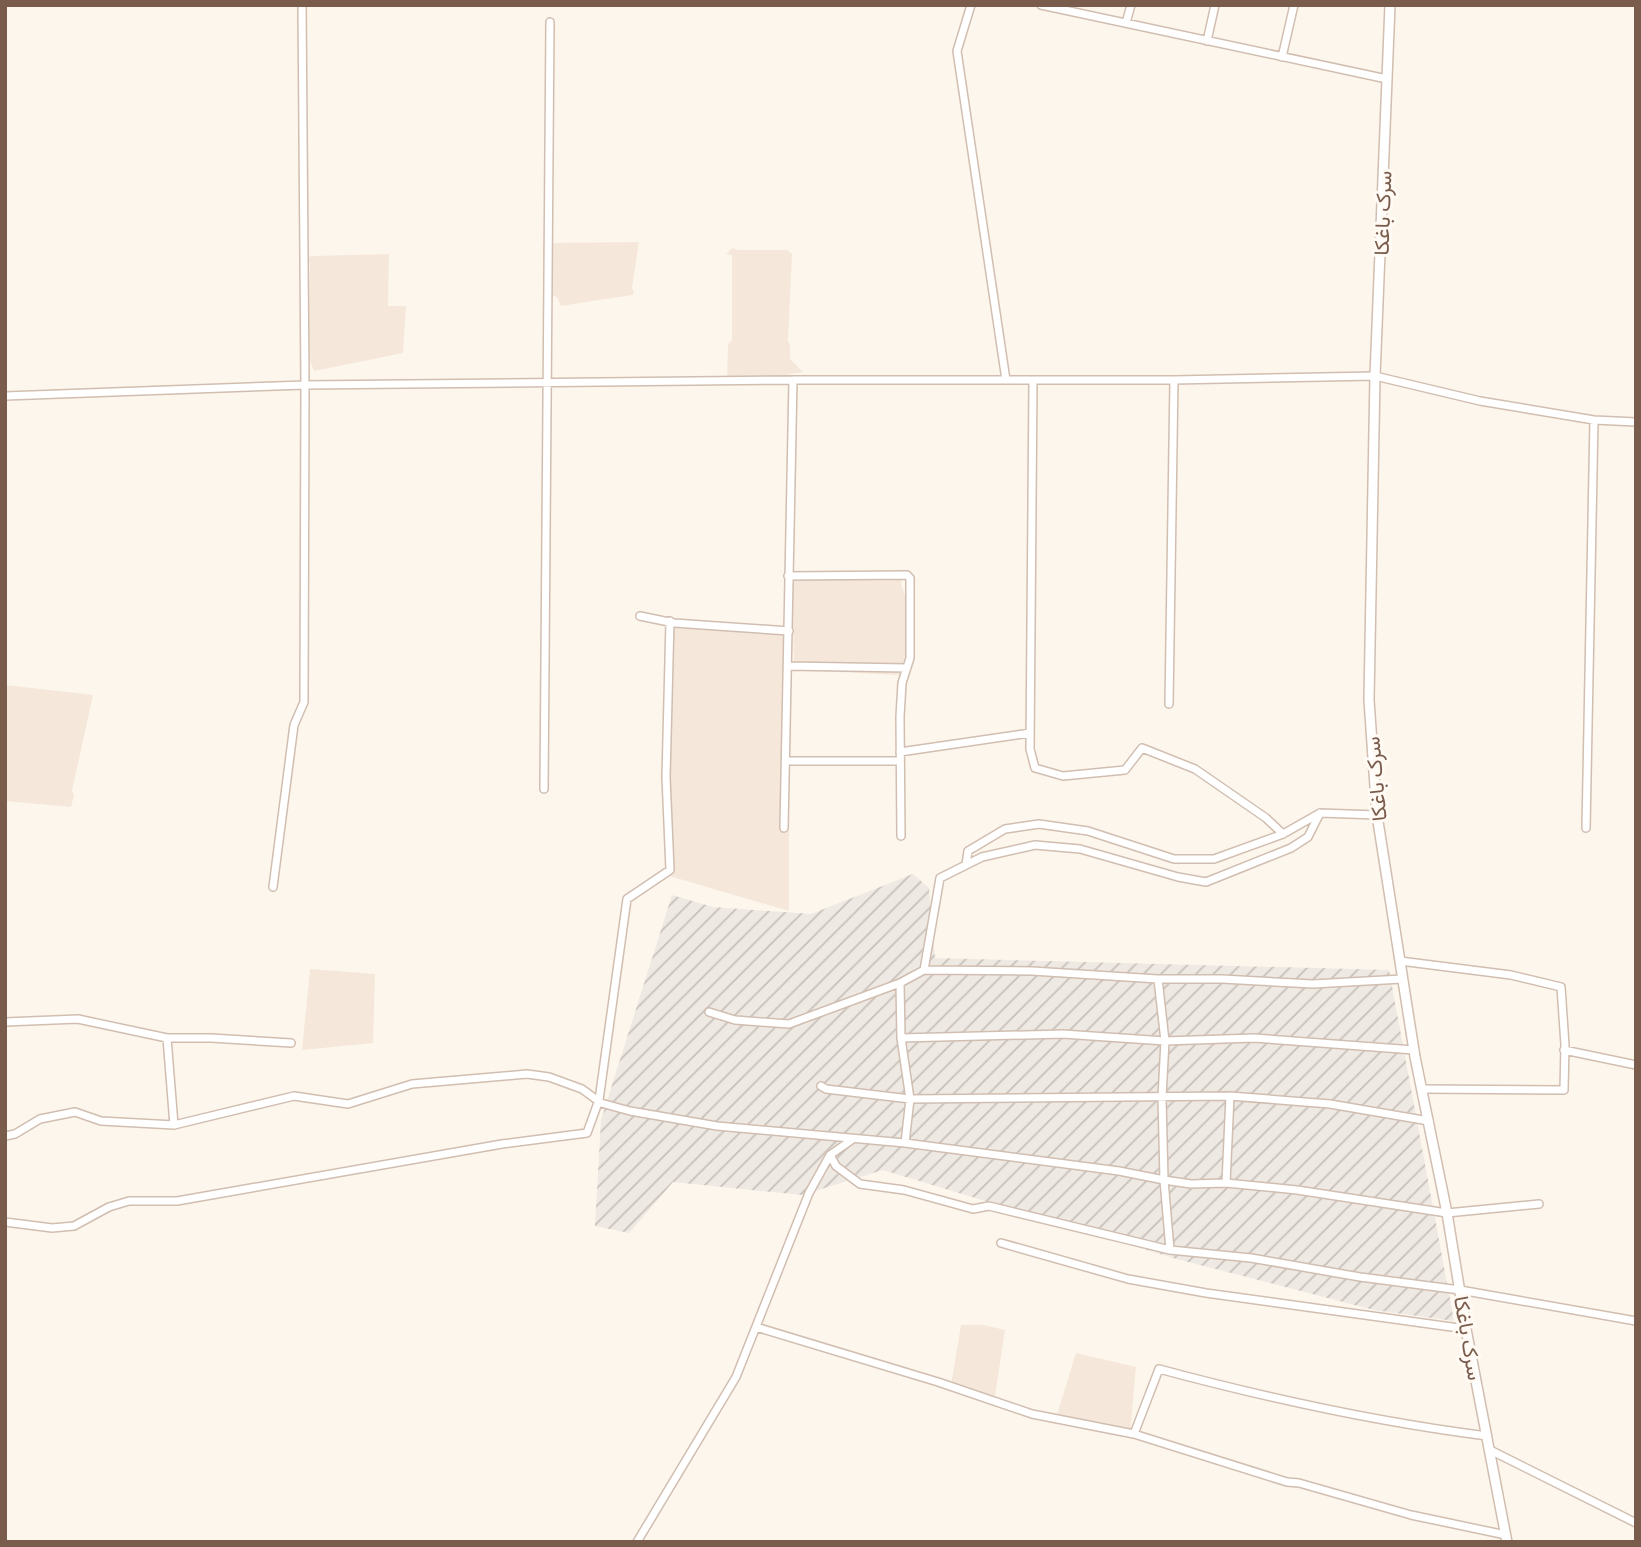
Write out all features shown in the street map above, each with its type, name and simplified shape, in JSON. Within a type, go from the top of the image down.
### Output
[{"type":"street","points":[[273,887],[294,725],[304,702],[302,5]]},
{"type":"street","points":[[971,5],[957,51],[1006,380]]},
{"type":"street","points":[[1041,5],[1387,79]]},
{"type":"street","points":[[1126,23],[1131,5]]},
{"type":"street","points":[[1207,41],[1214,5]]},
{"type":"street","points":[[1282,57],[1294,5]]},
{"type":"street","name":"سرک باغکا","points":[[1390,5],[1375,376],[1368,700],[1377,815],[1402,979],[1507,1538]]},
{"type":"street","points":[[544,789],[550,22]]},
{"type":"street","points":[[5,396],[305,385],[793,380],[1174,380],[1375,376],[1480,401],[1594,420],[1636,422]]},
{"type":"street","points":[[784,828],[793,380]]},
{"type":"street","points":[[1033,380],[1030,749],[1035,768],[1063,776],[1125,770],[1142,748],[1195,769],[1266,818],[1283,834]]},
{"type":"street","points":[[1169,704],[1174,380]]},
{"type":"street","points":[[1586,828],[1594,420]]},
{"type":"street","points":[[789,576],[907,575],[911,582],[910,658],[902,683],[901,836]]},
{"type":"street","points":[[640,615],[674,624],[789,631]]},
{"type":"street","points":[[5,1222],[51,1228],[74,1226],[110,1207],[129,1201],[177,1200],[502,1144],[587,1133],[599,1100],[627,900],[670,870],[666,777],[670,621]]},
{"type":"street","points":[[788,666],[907,668]]},
{"type":"street","points":[[900,752],[1030,733]]},
{"type":"street","points":[[786,761],[900,761]]},
{"type":"street","points":[[924,970],[940,878],[982,857],[1035,845],[1080,849],[1178,877],[1206,882],[1291,848],[1308,837],[1320,813]]},
{"type":"street","points":[[966,865],[968,851],[1005,829],[1039,824],[1088,831],[1174,859],[1214,859],[1283,834],[1320,813],[1377,815]]},
{"type":"street","points":[[1400,961],[1511,975],[1561,987],[1564,1090],[1421,1089]]},
{"type":"street","points":[[709,1012],[735,1020],[789,1024],[900,983],[924,970],[1032,971],[1158,979],[1313,984],[1402,979]]},
{"type":"street","points":[[1158,979],[1165,1041],[1162,1097],[1164,1180],[1170,1250]]},
{"type":"street","points":[[900,983],[901,1038],[910,1099],[905,1143]]},
{"type":"street","points":[[5,1022],[78,1019],[167,1038],[291,1043]]},
{"type":"street","points":[[901,1038],[1063,1034],[1165,1041],[1254,1038],[1414,1050]]},
{"type":"street","points":[[167,1038],[174,1125]]},
{"type":"street","points":[[1564,1050],[1570,1049],[1636,1065]]},
{"type":"street","points":[[5,1136],[15,1134],[40,1119],[75,1112],[101,1121],[174,1125],[294,1096],[348,1104],[412,1084],[527,1074],[549,1077],[582,1089],[601,1103],[630,1111],[717,1126],[905,1143],[1119,1171],[1191,1184],[1226,1183],[1297,1190],[1447,1213],[1539,1204]]},
{"type":"street","points":[[821,1086],[827,1089],[910,1099],[1230,1096],[1329,1104],[1429,1121]]},
{"type":"street","points":[[1226,1183],[1230,1096]]},
{"type":"street","points":[[637,1542],[736,1377],[809,1194],[830,1155],[853,1139]]},
{"type":"street","points":[[830,1155],[847,1177],[860,1184],[904,1190],[973,1209],[989,1206],[1170,1250],[1251,1258],[1360,1278],[1460,1290],[1636,1321]]},
{"type":"street","points":[[1001,1243],[1128,1279],[1206,1293],[1466,1329]]},
{"type":"street","points":[[756,1327],[938,1382],[1032,1414],[1135,1434],[1287,1482],[1507,1538]]},
{"type":"street","points":[[1135,1434],[1159,1369],[1244,1392],[1331,1411],[1412,1427],[1487,1436]]},
{"type":"street","points":[[1490,1450],[1636,1523]]},
{"type":"shaded area","points":[[639,242],[632,295],[561,306],[557,297],[543,288],[543,243]]},
{"type":"shaded area","points":[[732,248],[787,250],[792,254],[788,341],[790,359],[803,372],[727,384],[728,344],[732,340],[732,255],[726,254]]},
{"type":"shaded area","points":[[389,254],[388,306],[406,306],[403,353],[314,371],[308,355],[310,263],[307,258]]},
{"type":"shaded area","points":[[792,577],[902,577],[901,584],[915,624],[899,675],[798,670],[794,667]]},
{"type":"shaded area","points":[[669,628],[789,633],[789,911],[666,875]]},
{"type":"shaded area","points":[[5,685],[93,695],[72,791],[74,795],[71,807],[5,801]]},
{"type":"shaded area","points":[[913,874],[929,888],[935,958],[1389,970],[1454,1321],[1374,1310],[1173,1258],[883,1170],[802,1195],[673,1182],[629,1233],[595,1226],[601,1120],[672,895],[713,907],[811,914]]},
{"type":"shaded area","points":[[310,969],[375,974],[373,1043],[302,1050]]},
{"type":"shaded area","points":[[961,1325],[984,1325],[1005,1330],[995,1396],[951,1385]]},
{"type":"shaded area","points":[[1076,1353],[1136,1367],[1130,1435],[1056,1418]]}]
